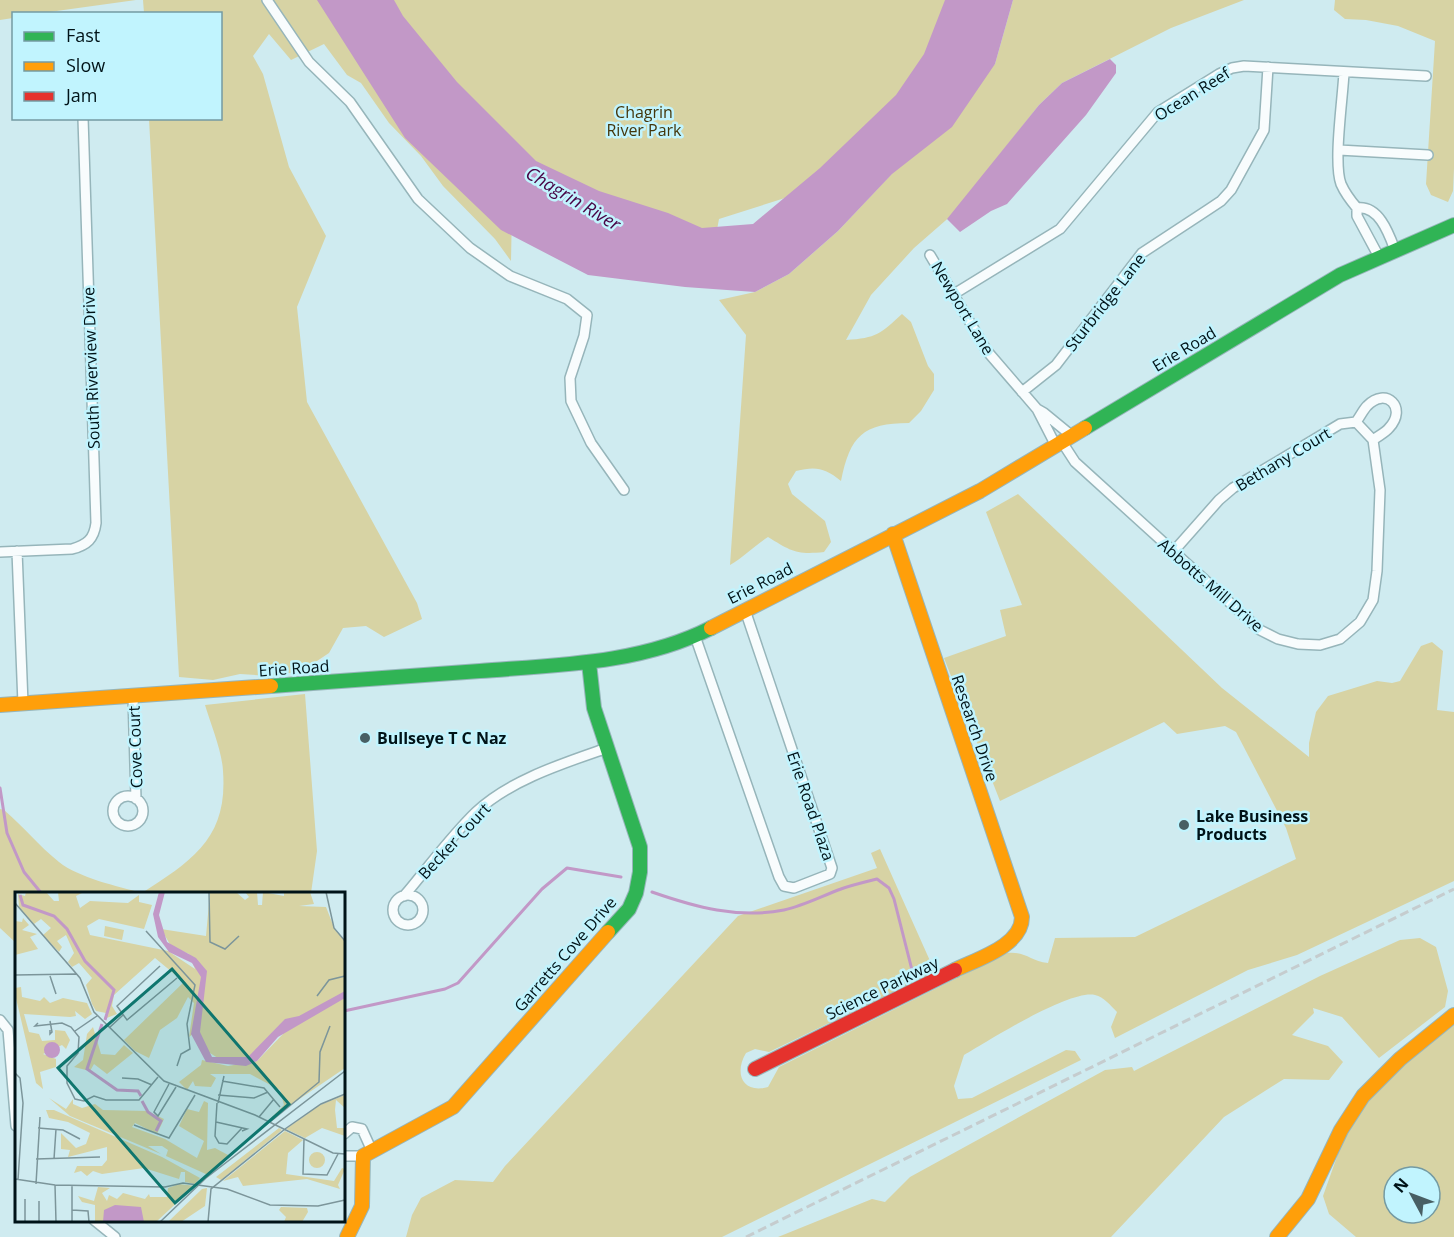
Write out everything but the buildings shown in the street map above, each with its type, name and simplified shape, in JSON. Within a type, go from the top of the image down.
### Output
[{"type":"street","points":[[267,0],[309,62],[350,102],[418,199],[470,249],[510,276],[567,299],[586,315],[584,336],[570,378],[570,401],[591,442],[624,490]]},
{"type":"street","name":"Ocean Reef","points":[[954,294],[1060,229],[1158,112],[1219,74],[1244,66],[1426,76]]},
{"type":"street","name":"Sturbridge Lane","points":[[1022,392],[1056,364],[1142,253],[1221,201],[1230,190],[1264,130],[1268,68]]},
{"type":"street","points":[[1344,72],[1339,150],[1341,184],[1358,208],[1368,208],[1373,212],[1390,236],[1395,250]]},
{"type":"street","name":"South Riverview Drive","points":[[17,551],[72,549],[90,541],[95,533],[83,120]]},
{"type":"street","points":[[1339,150],[1428,155]]},
{"type":"street","points":[[1358,208],[1357,216],[1379,257]]},
{"type":"street","name":"Erie Road","points":[[0,705],[589,663],[643,652],[695,636],[980,491],[1340,275],[1454,225]]},
{"type":"street","name":"Newport Lane","points":[[930,255],[987,351],[1037,409],[1044,413],[1063,441]]},
{"type":"street","points":[[1385,398],[1396,406],[1397,415],[1388,430],[1373,440],[1356,422],[1367,405],[1375,400],[1385,398]]},
{"type":"street","points":[[1037,409],[1063,441]]},
{"type":"street","name":"Bethany Court","points":[[1173,552],[1219,500],[1233,488],[1340,424],[1356,422]]},
{"type":"street","name":"Abbotts Mill Drive","points":[[1063,441],[1075,462],[1260,630],[1278,639],[1298,644],[1320,645],[1340,639],[1360,622],[1373,600],[1377,570],[1380,490],[1373,440]]},
{"type":"street","name":"Research Drive","points":[[893,534],[1022,917],[1020,933]]},
{"type":"street","points":[[0,552],[17,551],[23,704]]},
{"type":"street","name":"Erie Road Plaza","points":[[695,636],[779,878],[784,886],[794,888],[830,874],[832,868],[745,610]]},
{"type":"street","name":"Garretts Cove Drive","points":[[368,1154],[453,1107],[629,909],[639,887],[642,869],[640,847],[594,708],[589,663]]},
{"type":"street","name":"Cove Court","points":[[133,696],[136,799]]},
{"type":"street","name":"Becker Court","points":[[404,896],[476,812],[492,800],[542,771],[607,748]]},
{"type":"street","name":"Science Parkway","points":[[755,1069],[1001,947],[1020,933]]},
{"type":"street","points":[[1278,1237],[1311,1195],[1342,1130],[1364,1095],[1391,1068],[1454,1015]]},
{"type":"street","points":[[0,1020],[8,1030],[15,1114]]},
{"type":"street","points":[[345,1133],[352,1127],[362,1130],[368,1154],[362,1206],[347,1237]]},
{"type":"street","points":[[345,1156],[368,1154]]},
{"type":"street","points":[[95,1222],[115,1237]]},
{"type":"street","points":[[95,1237],[102,1228]]},
{"type":"green space","points":[[0,0],[136,0],[49,12],[12,12],[12,18],[0,20]]},
{"type":"green space","name":"Chagrin River Park","points":[[143,0],[996,0],[845,179],[719,219],[710,267],[512,209],[511,261],[495,239],[443,186],[421,156],[389,123],[361,83],[347,75],[324,44],[291,60],[269,34],[253,56],[263,74],[289,167],[326,236],[297,307],[307,402],[417,603],[422,619],[384,637],[366,626],[343,628],[329,653],[302,671],[270,676],[240,674],[213,680],[179,677],[149,120],[222,120],[222,12],[144,12]]},
{"type":"green space","points":[[1013,0],[1244,0],[1171,28],[1062,83],[1039,105],[953,214],[914,248],[871,295],[846,340],[877,334],[902,314],[911,322],[928,366],[934,374],[934,390],[921,411],[909,423],[880,426],[861,435],[849,453],[841,481],[820,469],[796,471],[788,484],[792,494],[825,521],[831,542],[824,552],[794,551],[768,537],[730,565],[746,335],[719,300],[755,292],[789,274],[838,231],[995,64]]},
{"type":"green space","points":[[1335,0],[1454,0],[1454,168],[1453,191],[1448,202],[1431,195],[1426,184],[1435,41],[1398,26],[1345,19],[1334,10]]},
{"type":"green space","points":[[1018,494],[1222,688],[1309,757],[1309,743],[1316,712],[1328,696],[1377,681],[1392,683],[1400,681],[1421,646],[1432,642],[1443,651],[1437,710],[1454,712],[1454,881],[1297,955],[1248,970],[1115,1038],[1111,1027],[1117,1012],[1098,996],[1083,995],[1049,1008],[1009,1028],[964,1055],[954,1086],[958,1099],[972,1098],[1066,1050],[1075,1051],[1081,1060],[722,1237],[406,1237],[412,1215],[421,1198],[455,1180],[493,1182],[505,1166],[738,916],[877,868],[871,853],[880,849],[935,972],[769,1052],[755,1049],[746,1053],[742,1060],[741,1074],[746,1085],[759,1088],[768,1087],[779,1067],[1007,953],[1019,953],[1048,963],[1055,938],[1135,937],[1296,859],[1286,828],[1236,732],[1225,726],[1177,734],[1164,722],[1000,801],[944,658],[1006,636],[1000,610],[1022,605],[986,512]]},
{"type":"green space","points":[[305,694],[317,851],[311,892],[143,892],[177,869],[204,845],[220,814],[223,794],[222,763],[205,705]]},
{"type":"green space","points":[[0,809],[4,810],[67,868],[99,881],[138,892],[15,892],[15,942],[0,928]]},
{"type":"green space","points":[[1420,938],[1436,947],[1448,991],[1445,1007],[1379,1058],[1342,1017],[1313,1008],[1314,1013],[1292,1035],[1328,1046],[1343,1062],[1329,1080],[1284,1079],[1224,1117],[1111,1237],[778,1237],[872,1199],[885,1202],[910,1177],[1105,1070],[1132,1067],[1134,1071],[1320,976],[1400,940]]},
{"type":"green space","points":[[1454,1025],[1454,1237],[1356,1237],[1329,1214],[1323,1196],[1344,1137],[1357,1110],[1380,1082]]},
{"type":"water","name":"Chagrin River","points":[[317,0],[394,0],[403,16],[457,82],[536,161],[599,191],[668,213],[702,228],[753,224],[820,168],[896,95],[924,54],[945,0],[1013,0],[995,64],[952,127],[892,174],[838,231],[789,274],[755,292],[685,287],[588,275],[501,230],[405,138]]},
{"type":"water","points":[[1110,59],[1116,65],[1116,73],[1086,115],[1007,204],[991,211],[960,232],[947,219],[1039,105],[1062,83]]},
{"type":"waterway","points":[[0,788],[7,833],[24,872],[40,892]]},
{"type":"waterway","points":[[345,1011],[445,989],[458,983],[542,889],[567,868],[621,877]]},
{"type":"waterway","points":[[652,892],[701,907],[750,913],[784,910],[877,879],[889,888],[894,899],[912,970]]},
{"type":"railway","points":[[746,1237],[1454,889]]},
{"type":"traffic: fast","points":[[1085,428],[1340,275],[1454,225]]},
{"type":"traffic: fast","points":[[271,686],[598,661],[656,649],[711,628]]},
{"type":"traffic: fast","points":[[589,663],[594,708],[640,847],[640,872],[636,893],[629,909],[608,932]]},
{"type":"traffic: slow","points":[[711,628],[980,491],[1085,428]]},
{"type":"traffic: slow","points":[[893,534],[1022,917],[1020,927],[1007,944],[955,970]]},
{"type":"traffic: slow","points":[[0,705],[271,686]]},
{"type":"traffic: slow","points":[[347,1237],[362,1206],[363,1156],[453,1107],[608,932]]},
{"type":"traffic: slow","points":[[1277,1237],[1308,1199],[1341,1130],[1363,1096],[1400,1059],[1454,1015]]},
{"type":"traffic: jam","points":[[755,1069],[955,970]]},
{"type":"place","name":"Bullseye T C Naz","points":[[365,738]]},
{"type":"place","name":"Lake Business Products","points":[[1184,825]]}]
